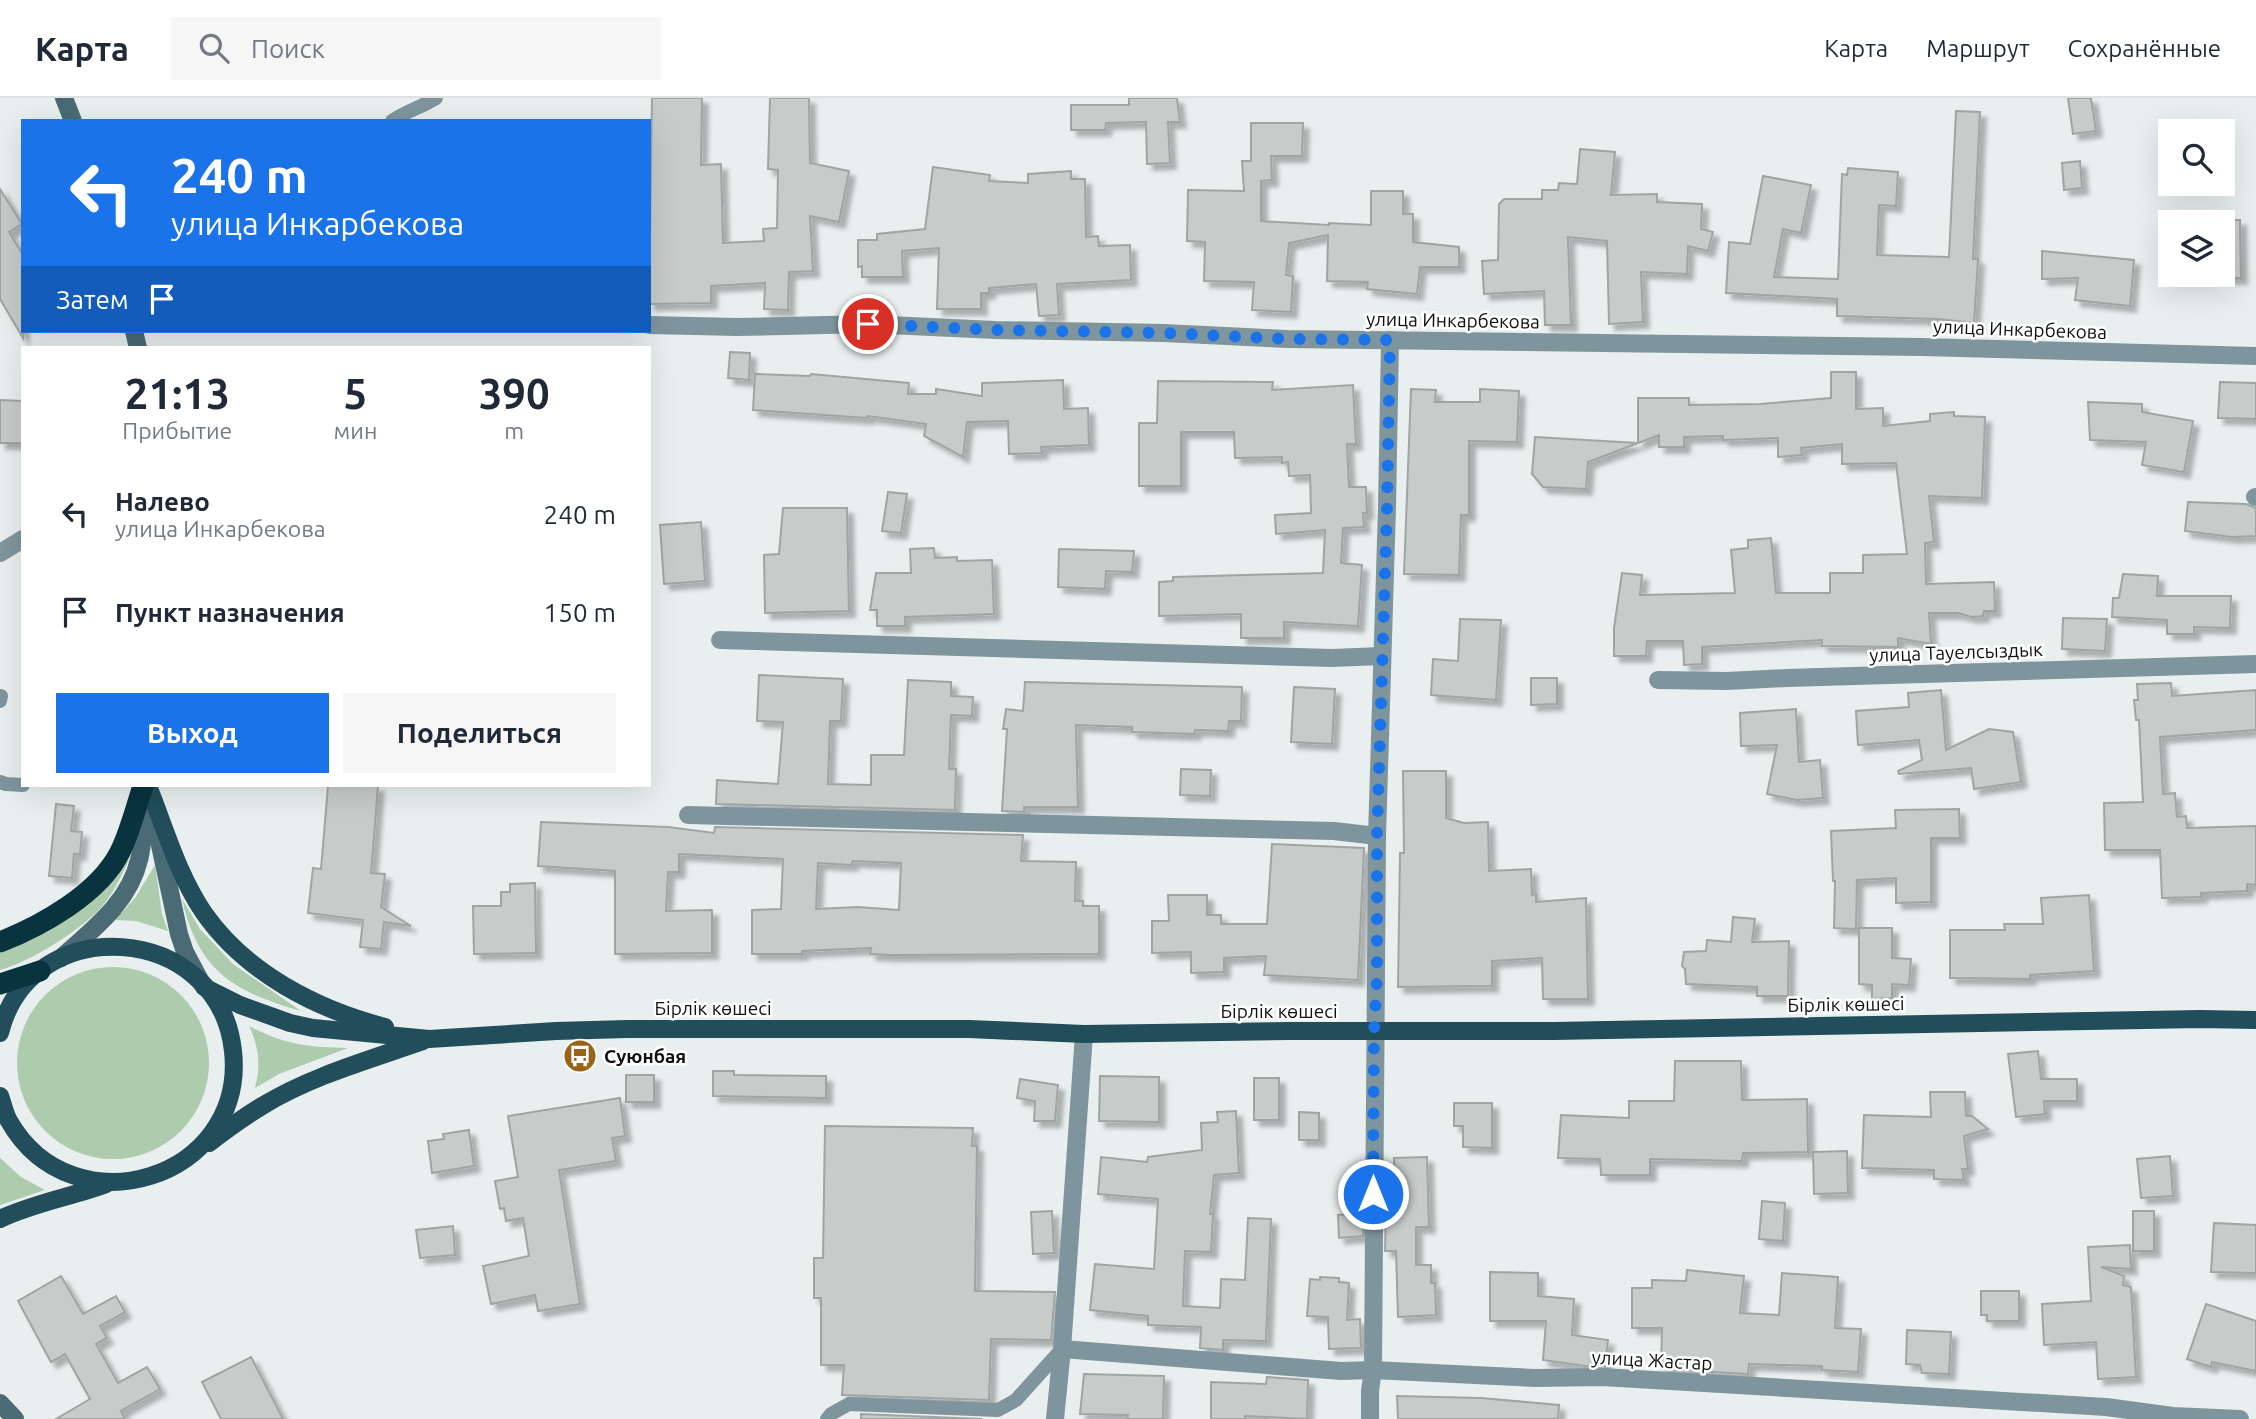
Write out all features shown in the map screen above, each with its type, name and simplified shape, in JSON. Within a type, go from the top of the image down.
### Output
[{"type":"highway","points":[[0,942],[28,931],[55,914],[88,890],[107,871],[120,853],[146,787]]},
{"type":"highway","points":[[0,984],[40,971]]},
{"type":"main road","points":[[64,98],[72,119]]},
{"type":"main road","points":[[0,1033],[11,1005],[24,987],[40,971],[61,958],[106,917],[121,899],[140,860],[146,787]]},
{"type":"main road","points":[[146,787],[179,934],[185,952],[204,987],[240,1005],[290,1023],[313,1028],[429,1039]]},
{"type":"main road","points":[[146,787],[187,884],[204,913],[240,953],[280,984],[304,997],[376,1025],[429,1039]]},
{"type":"main road","points":[[61,958],[88,948],[117,945],[145,949],[171,959],[195,976],[213,997],[226,1023],[233,1050],[233,1079],[226,1106],[213,1132],[194,1153]]},
{"type":"main road","name":"Бірлік көшесі","points":[[429,1039],[556,1031],[689,1029],[969,1029],[1084,1034],[2256,1020]]},
{"type":"main road","points":[[0,1097],[9,1121],[27,1146],[51,1165],[79,1178],[108,1183],[139,1181],[169,1170],[262,1106],[289,1091],[347,1067],[429,1039]]},
{"type":"main road","points":[[0,1219],[44,1202],[108,1183]]},
{"type":"main road","points":[[0,1403],[15,1419]]},
{"type":"street","name":"улица Инкарбекова","points":[[651,325],[737,327],[868,324],[1287,339],[1922,347],[2256,356]]},
{"type":"street","points":[[1370,1419],[1373,1370],[1377,835],[1390,340]]},
{"type":"street","points":[[0,553],[21,540]]},
{"type":"street","points":[[720,640],[1332,657],[1381,656]]},
{"type":"street","name":"улица Тауелсыздык","points":[[1658,680],[1727,681],[2256,664]]},
{"type":"street","points":[[688,815],[1334,831],[1377,835]]},
{"type":"street","points":[[1055,1419],[1084,1034]]},
{"type":"street","name":"улица Жастар","points":[[1062,1349],[1341,1371],[1373,1370],[1535,1378],[1602,1377],[2106,1407],[2173,1416],[2240,1419]]},
{"type":"lane","points":[[395,119],[436,98]]},
{"type":"lane","points":[[0,701],[1,696]]},
{"type":"lane","points":[[0,782],[21,785]]},
{"type":"lane","points":[[827,1419],[849,1404],[998,1410],[1016,1400],[1062,1349]]},
{"type":"green space","points":[[130,858],[108,898],[90,919],[39,953],[0,970],[0,953],[40,936],[72,916],[102,890]]},
{"type":"green space","points":[[155,865],[162,914],[168,931],[136,921],[115,920],[135,898]]},
{"type":"green space","points":[[182,899],[200,929],[233,964],[301,1011],[256,996],[222,975],[198,944]]},
{"type":"green space","points":[[113,967],[132,968],[150,974],[181,995],[202,1026],[208,1044],[208,1082],[202,1100],[181,1131],[150,1152],[132,1158],[113,1159],[94,1158],[76,1152],[45,1131],[24,1100],[18,1082],[17,1063],[18,1044],[24,1026],[45,995],[76,974],[94,968]]},
{"type":"green space","points":[[249,1026],[297,1044],[348,1048],[279,1074],[255,1088],[258,1056]]},
{"type":"green space","points":[[0,1158],[21,1177],[45,1190],[0,1205]]},
{"type":"building","points":[[652,98],[702,98],[701,165],[721,164],[723,243],[764,241],[763,229],[777,228],[778,170],[768,169],[770,98],[809,98],[810,163],[849,171],[839,222],[810,216],[813,271],[789,272],[788,310],[764,309],[765,283],[711,286],[711,303],[651,304]]},
{"type":"building","points":[[1129,98],[1177,98],[1180,122],[1168,122],[1170,163],[1147,164],[1146,122],[1106,123],[1105,130],[1071,130],[1071,105],[1129,105]]},
{"type":"building","points":[[2068,98],[2091,98],[2096,131],[2073,134]]},
{"type":"building","points":[[1956,111],[1980,112],[1973,259],[1978,259],[1974,323],[1938,319],[1837,316],[1837,299],[1726,293],[1729,242],[1750,244],[1763,176],[1811,185],[1801,233],[1783,229],[1774,277],[1838,279],[1842,174],[1847,175],[1848,168],[1898,172],[1896,206],[1879,205],[1877,255],[1949,257]]},
{"type":"building","points":[[1251,123],[1303,123],[1302,156],[1271,156],[1272,180],[1261,181],[1261,221],[1371,225],[1371,191],[1403,191],[1403,214],[1413,214],[1413,242],[1459,247],[1459,267],[1420,267],[1417,294],[1367,289],[1368,282],[1327,281],[1328,235],[1289,243],[1286,275],[1293,276],[1291,312],[1252,310],[1254,282],[1204,281],[1205,242],[1187,241],[1188,190],[1244,191],[1242,161],[1251,161]]},
{"type":"building","points":[[1580,149],[1615,152],[1611,195],[1657,194],[1657,202],[1702,204],[1701,229],[1713,232],[1708,251],[1688,246],[1687,274],[1641,272],[1643,322],[1609,324],[1607,241],[1568,237],[1571,325],[1545,325],[1544,291],[1484,294],[1482,261],[1498,260],[1499,204],[1504,199],[1542,199],[1542,190],[1558,190],[1559,183],[1577,184]]},
{"type":"building","points":[[2080,161],[2082,188],[2064,190],[2062,163]]},
{"type":"building","points":[[933,167],[990,175],[989,181],[1028,183],[1028,174],[1071,171],[1071,179],[1085,179],[1086,237],[1098,236],[1099,246],[1130,245],[1131,280],[1057,284],[1059,315],[1039,316],[1036,284],[989,288],[989,293],[981,293],[981,309],[937,309],[939,248],[902,251],[903,277],[862,277],[862,266],[858,267],[858,240],[877,240],[877,234],[925,229]]},
{"type":"building","points":[[0,189],[21,222],[9,232],[21,252],[23,338],[0,299]]},
{"type":"building","points":[[2235,220],[2240,220],[2241,278],[2235,278]]},
{"type":"building","points":[[2042,251],[2134,260],[2130,306],[2075,300],[2078,278],[2042,279]]},
{"type":"building","points":[[730,352],[750,353],[749,380],[728,378]]},
{"type":"building","points":[[1831,372],[1856,372],[1856,409],[1883,408],[1883,426],[1930,421],[1930,414],[1954,412],[1954,416],[1985,417],[1982,498],[1929,496],[1934,542],[1925,543],[1926,584],[1994,582],[1995,611],[1984,611],[1983,616],[1972,617],[1958,613],[1929,613],[1931,644],[1898,638],[1898,647],[1822,646],[1822,640],[1702,647],[1702,664],[1684,665],[1683,641],[1647,641],[1646,656],[1614,656],[1614,628],[1622,573],[1642,575],[1640,595],[1735,593],[1731,550],[1748,548],[1748,540],[1771,538],[1776,593],[1830,593],[1830,573],[1863,573],[1863,555],[1907,554],[1896,463],[1842,464],[1842,444],[1801,448],[1802,455],[1778,457],[1778,438],[1723,440],[1723,436],[1684,437],[1684,447],[1659,447],[1659,435],[1638,443],[1638,398],[1689,398],[1689,405],[1760,404],[1831,398]]},
{"type":"building","points":[[755,374],[811,374],[909,383],[908,394],[936,394],[936,389],[982,396],[982,383],[1063,380],[1064,409],[1088,408],[1089,445],[1041,447],[1042,453],[1009,454],[1008,421],[967,422],[963,457],[924,436],[926,424],[868,416],[753,410]]},
{"type":"building","points":[[1158,381],[1273,382],[1272,390],[1353,385],[1356,444],[1347,444],[1349,487],[1366,487],[1367,513],[1363,513],[1364,527],[1343,528],[1341,563],[1362,565],[1358,626],[1284,622],[1284,638],[1241,638],[1241,614],[1159,616],[1159,582],[1173,581],[1173,577],[1323,573],[1325,530],[1276,534],[1275,515],[1311,513],[1310,475],[1289,476],[1288,462],[1282,463],[1282,457],[1235,458],[1234,432],[1181,432],[1181,486],[1139,486],[1139,423],[1157,423]]},
{"type":"building","points":[[2220,382],[2256,383],[2256,419],[2218,418]]},
{"type":"building","points":[[1411,389],[1436,390],[1435,402],[1480,402],[1480,389],[1519,391],[1517,442],[1469,441],[1469,515],[1461,515],[1459,575],[1404,574]]},
{"type":"building","points":[[0,400],[21,401],[21,443],[0,443]]},
{"type":"building","points":[[2088,402],[2142,404],[2142,412],[2193,421],[2184,472],[2142,465],[2146,442],[2090,440]]},
{"type":"building","points":[[1535,437],[1638,443],[1588,462],[1586,489],[1543,487],[1532,474]]},
{"type":"building","points":[[888,492],[907,494],[901,533],[882,531]]},
{"type":"building","points":[[2188,502],[2246,504],[2256,508],[2256,536],[2232,537],[2185,531]]},
{"type":"building","points":[[783,508],[847,508],[849,611],[765,613],[764,555],[779,554]]},
{"type":"building","points":[[701,522],[705,581],[664,584],[660,525]]},
{"type":"building","points":[[934,548],[935,558],[957,557],[957,561],[992,560],[994,614],[905,617],[905,626],[877,626],[877,610],[870,610],[876,573],[911,573],[910,549]]},
{"type":"building","points":[[1059,549],[1134,551],[1132,572],[1106,571],[1105,589],[1058,587]]},
{"type":"building","points":[[2123,574],[2158,576],[2157,596],[2231,596],[2230,628],[2194,627],[2194,634],[2167,634],[2167,620],[2112,617],[2113,598],[2119,598]]},
{"type":"building","points":[[2063,618],[2107,619],[2105,651],[2062,649]]},
{"type":"building","points":[[1460,619],[1501,620],[1496,700],[1431,695],[1433,659],[1458,661]]},
{"type":"building","points":[[759,675],[843,679],[841,721],[830,721],[828,784],[871,785],[871,755],[904,755],[908,680],[951,682],[951,696],[973,697],[972,716],[951,715],[949,769],[956,769],[955,810],[716,804],[717,780],[778,784],[783,722],[757,721]]},
{"type":"building","points":[[1531,678],[1557,678],[1557,704],[1531,705]]},
{"type":"building","points":[[1025,682],[1242,687],[1241,721],[1229,721],[1228,731],[1195,730],[1194,734],[1132,732],[1132,727],[1076,725],[1078,807],[1024,807],[1024,812],[1002,811],[1007,729],[1003,729],[1006,709],[1023,711]]},
{"type":"building","points":[[2171,683],[2172,696],[2256,690],[2256,730],[2160,737],[2163,794],[2175,793],[2177,817],[2186,816],[2187,828],[2256,826],[2256,885],[2247,884],[2247,891],[2201,893],[2201,897],[2162,898],[2160,850],[2105,850],[2104,803],[2143,802],[2139,720],[2136,720],[2134,700],[2138,700],[2137,684]]},
{"type":"building","points":[[1294,687],[1335,689],[1332,744],[1291,742]]},
{"type":"building","points":[[1941,690],[1946,750],[1989,729],[2013,732],[2021,782],[1974,789],[1971,768],[1899,774],[1898,771],[1922,760],[1919,740],[1858,745],[1856,711],[1909,707],[1908,693]]},
{"type":"building","points":[[1796,709],[1799,762],[1820,760],[1823,798],[1797,800],[1767,794],[1777,745],[1741,746],[1740,713]]},
{"type":"building","points":[[1181,769],[1211,770],[1210,796],[1180,795]]},
{"type":"building","points":[[1403,771],[1446,771],[1446,818],[1464,823],[1488,822],[1489,871],[1531,869],[1532,895],[1536,894],[1536,902],[1586,898],[1588,999],[1543,999],[1542,958],[1492,961],[1492,986],[1398,987],[1400,853],[1404,853]]},
{"type":"building","points":[[328,787],[378,787],[371,873],[385,874],[381,907],[411,926],[384,922],[381,949],[360,947],[363,920],[308,913],[313,868],[321,869]]},
{"type":"building","points":[[56,804],[74,806],[71,831],[82,832],[80,854],[74,854],[72,878],[49,876]]},
{"type":"building","points":[[1959,809],[1960,838],[1931,838],[1931,902],[1896,903],[1896,878],[1857,880],[1856,929],[1834,928],[1835,881],[1831,831],[1896,828],[1895,810]]},
{"type":"building","points":[[541,822],[668,827],[714,833],[715,827],[1023,835],[1021,861],[1076,862],[1075,901],[1083,901],[1083,906],[1099,906],[1099,954],[889,955],[870,954],[871,948],[802,951],[802,954],[752,954],[752,910],[781,909],[783,859],[679,854],[679,872],[668,872],[666,911],[712,910],[712,953],[615,954],[615,871],[538,866]],"holes":[[[818,863],[901,863],[899,910],[858,907],[816,909]]]},
{"type":"building","points":[[1272,844],[1364,848],[1358,980],[1264,975],[1266,956],[1224,958],[1224,972],[1191,973],[1191,952],[1152,953],[1152,921],[1169,921],[1168,895],[1207,895],[1207,915],[1221,915],[1221,924],[1267,924]]},
{"type":"building","points":[[535,883],[536,953],[474,954],[473,906],[501,906],[501,892],[510,892],[510,884]]},
{"type":"building","points":[[2089,895],[2094,971],[2030,975],[2030,979],[1950,978],[1950,930],[2005,930],[2004,924],[2043,924],[2041,898]]},
{"type":"building","points":[[1733,917],[1755,919],[1752,942],[1789,941],[1788,996],[1757,996],[1757,987],[1686,984],[1685,969],[1682,966],[1684,952],[1706,951],[1707,940],[1731,942]]},
{"type":"building","points":[[1859,928],[1892,928],[1892,958],[1911,959],[1909,985],[1892,984],[1892,998],[1872,999],[1872,985],[1859,984]]},
{"type":"building","points":[[2038,1051],[2041,1079],[2077,1079],[2077,1101],[2044,1101],[2045,1114],[2016,1117],[2008,1054]]},
{"type":"building","points":[[1675,1061],[1741,1061],[1742,1100],[1807,1099],[1808,1152],[1743,1153],[1742,1161],[1650,1159],[1650,1175],[1601,1175],[1600,1159],[1558,1158],[1561,1115],[1629,1118],[1629,1101],[1674,1101]]},
{"type":"building","points":[[713,1071],[734,1071],[734,1075],[826,1076],[826,1098],[713,1096]]},
{"type":"building","points":[[626,1075],[654,1075],[654,1102],[626,1102]]},
{"type":"building","points":[[1100,1076],[1159,1077],[1159,1122],[1099,1121]]},
{"type":"building","points":[[1254,1078],[1279,1078],[1279,1120],[1254,1120]]},
{"type":"building","points":[[1020,1079],[1058,1085],[1055,1121],[1034,1121],[1035,1101],[1017,1098]]},
{"type":"building","points":[[1930,1092],[1965,1092],[1966,1116],[1972,1116],[1988,1129],[1964,1136],[1968,1169],[1962,1169],[1964,1180],[1934,1179],[1934,1170],[1862,1168],[1864,1115],[1931,1117]]},
{"type":"building","points":[[620,1098],[625,1136],[612,1138],[616,1161],[559,1170],[580,1304],[538,1311],[535,1295],[491,1304],[483,1266],[529,1256],[523,1218],[506,1221],[504,1208],[500,1209],[495,1181],[518,1177],[508,1116]]},
{"type":"building","points":[[1454,1103],[1492,1103],[1492,1148],[1463,1147],[1463,1126],[1454,1126]]},
{"type":"building","points":[[1236,1111],[1239,1173],[1214,1175],[1210,1214],[1213,1214],[1211,1252],[1185,1251],[1183,1306],[1220,1308],[1221,1279],[1245,1280],[1248,1218],[1271,1219],[1266,1341],[1223,1340],[1223,1350],[1200,1348],[1201,1327],[1148,1325],[1148,1316],[1090,1310],[1095,1264],[1154,1269],[1158,1199],[1098,1194],[1101,1157],[1147,1162],[1148,1157],[1202,1150],[1201,1123],[1218,1122],[1217,1112]]},
{"type":"building","points":[[1299,1112],[1319,1113],[1319,1140],[1299,1140]]},
{"type":"building","points":[[825,1126],[973,1128],[972,1146],[977,1146],[975,1291],[1055,1292],[1051,1340],[991,1339],[989,1400],[842,1395],[844,1365],[821,1365],[821,1298],[814,1298],[814,1258],[823,1258]]},
{"type":"building","points":[[469,1130],[474,1166],[432,1173],[428,1141],[444,1139],[443,1134]]},
{"type":"building","points":[[1847,1151],[1848,1193],[1814,1194],[1813,1152]]},
{"type":"building","points":[[2170,1156],[2173,1196],[2141,1198],[2137,1159]]},
{"type":"building","points":[[1427,1157],[1429,1227],[1416,1227],[1416,1265],[1431,1265],[1431,1283],[1435,1283],[1436,1315],[1398,1317],[1396,1251],[1385,1251],[1386,1207],[1396,1207],[1394,1158]]},
{"type":"building","points":[[1762,1201],[1785,1203],[1783,1241],[1759,1239]]},
{"type":"building","points":[[1052,1211],[1054,1253],[1033,1254],[1031,1212]]},
{"type":"building","points":[[2133,1211],[2154,1211],[2154,1251],[2133,1251]]},
{"type":"building","points":[[1363,1213],[1363,1236],[1339,1238],[1338,1215]]},
{"type":"building","points":[[2214,1223],[2256,1225],[2256,1273],[2211,1272]]},
{"type":"building","points":[[453,1226],[455,1255],[420,1258],[416,1230]]},
{"type":"building","points":[[2130,1245],[2131,1269],[2101,1267],[2124,1276],[2123,1285],[2131,1287],[2136,1377],[2098,1379],[2096,1342],[2044,1345],[2042,1304],[2091,1301],[2088,1247]]},
{"type":"building","points":[[1687,1270],[1744,1276],[1740,1313],[1779,1315],[1782,1273],[1838,1277],[1835,1328],[1861,1329],[1858,1372],[1822,1370],[1822,1366],[1749,1364],[1748,1374],[1661,1369],[1662,1328],[1632,1328],[1632,1288],[1652,1288],[1652,1280],[1686,1281]]},
{"type":"building","points":[[1490,1272],[1538,1273],[1538,1296],[1574,1299],[1572,1335],[1608,1340],[1605,1366],[1543,1360],[1546,1321],[1490,1321]]},
{"type":"building","points":[[61,1276],[83,1314],[116,1296],[125,1312],[100,1326],[107,1338],[96,1344],[118,1383],[147,1367],[160,1389],[121,1411],[125,1419],[56,1419],[90,1399],[65,1354],[51,1362],[18,1301]]},
{"type":"building","points":[[1320,1277],[1339,1278],[1339,1282],[1349,1283],[1347,1320],[1360,1319],[1361,1348],[1329,1349],[1328,1317],[1307,1316],[1310,1279],[1320,1280]]},
{"type":"building","points":[[1981,1291],[2019,1291],[2019,1321],[1987,1321],[1987,1315],[1981,1315]]},
{"type":"building","points":[[2206,1304],[2256,1321],[2256,1371],[2212,1362],[2211,1367],[2187,1359]]},
{"type":"building","points":[[1907,1330],[1951,1332],[1949,1374],[1922,1373],[1920,1365],[1906,1364]]},
{"type":"building","points":[[251,1357],[283,1419],[221,1419],[202,1382]]},
{"type":"building","points":[[1084,1374],[1164,1376],[1163,1419],[1127,1419],[1128,1415],[1080,1414]]},
{"type":"building","points":[[1267,1377],[1308,1380],[1307,1419],[1245,1416],[1245,1419],[1211,1419],[1211,1382],[1266,1384]]},
{"type":"building","points":[[1397,1396],[1481,1398],[1559,1405],[1558,1419],[1398,1419]]},
{"type":"building","points":[[861,1414],[982,1419],[861,1419]]},
{"type":"place","name":"Суюнбая","points":[[580,1056]]},
{"type":"route","points":[[868,324],[1287,339],[1390,340],[1377,835],[1373,1194]]}]
